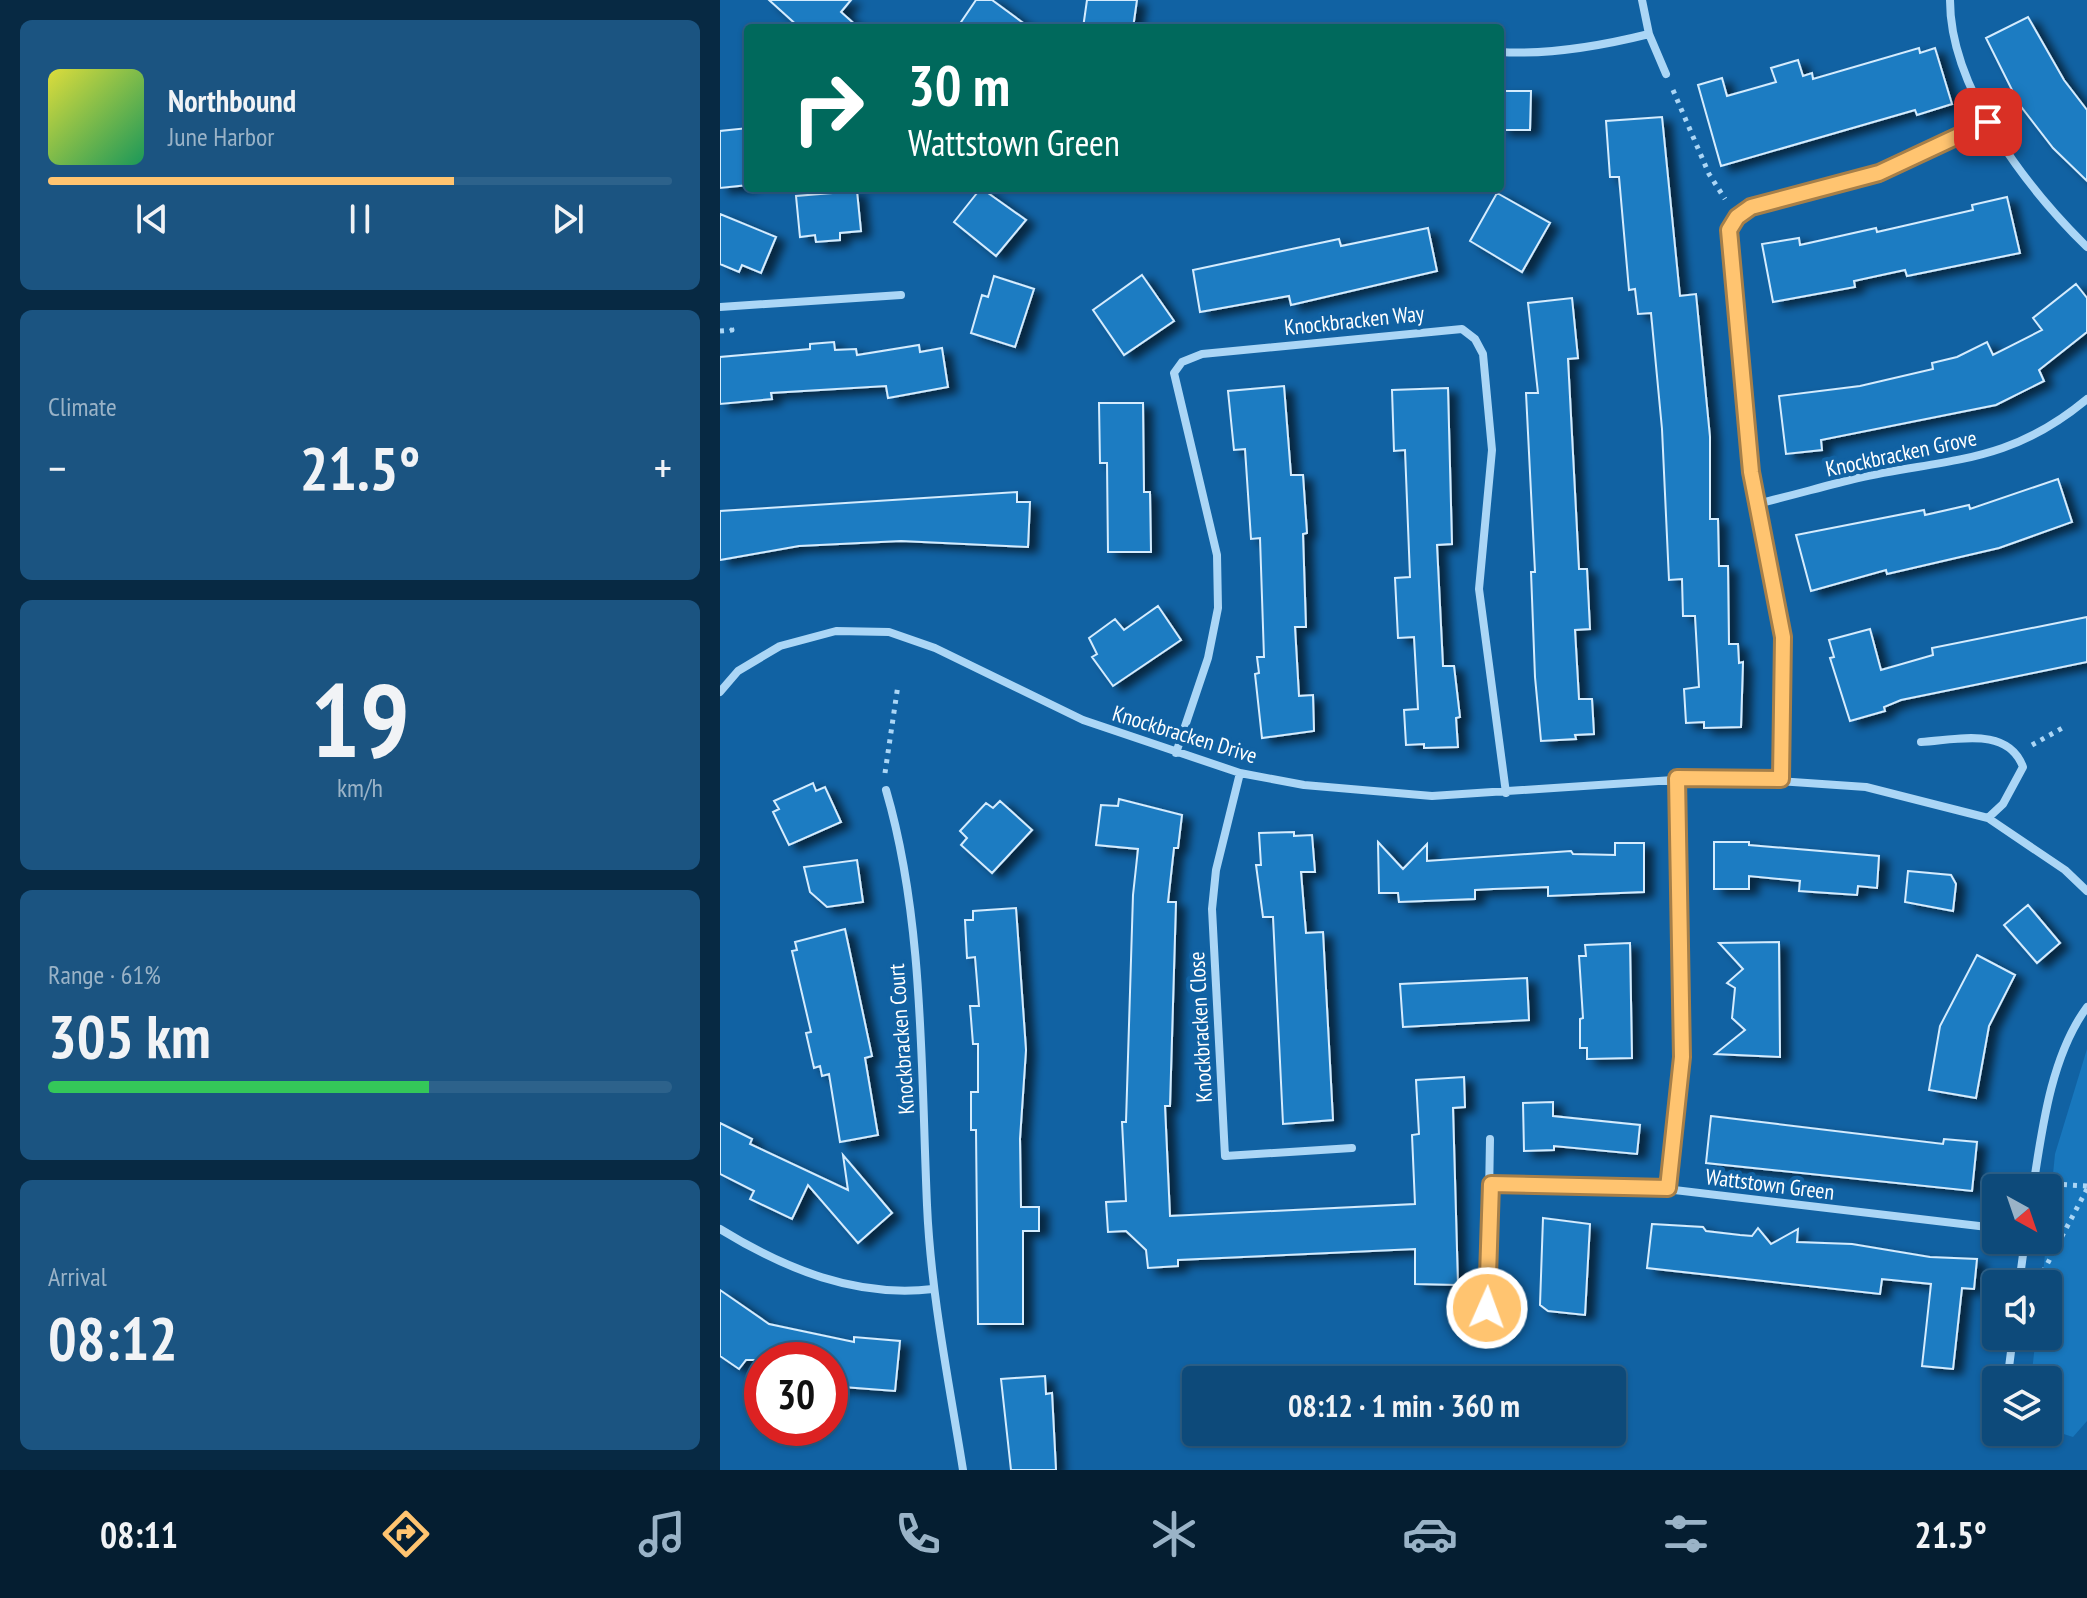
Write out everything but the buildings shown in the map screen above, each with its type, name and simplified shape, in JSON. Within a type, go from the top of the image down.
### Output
[{"type":"street","points":[[1642,0],[1649,34],[1666,74]]},
{"type":"street","points":[[1950,0],[1967,75],[1988,122],[2051,212],[2087,247]]},
{"type":"street","points":[[1504,52],[1524,53],[1649,34]]},
{"type":"street","points":[[1781,779],[1783,637],[1756,504],[1729,230],[1737,217],[1751,207],[1879,173],[1988,122]]},
{"type":"street","points":[[720,307],[901,295]]},
{"type":"street","name":"Knockbracken Way","points":[[1176,753],[1208,658],[1218,608],[1217,555],[1174,373],[1182,362],[1202,354],[1462,329],[1475,339],[1483,354],[1492,450],[1479,589],[1506,793]]},
{"type":"street","name":"Knockbracken Grove","points":[[1756,504],[1859,478],[1970,460],[2042,431],[2087,399]]},
{"type":"street","name":"Knockbracken Drive","points":[[720,692],[738,671],[780,646],[836,631],[889,632],[935,648],[1083,720],[1240,773],[1364,791],[1432,796],[1506,793],[1677,778],[1781,779],[1866,787],[1988,818],[2012,831],[2086,888]]},
{"type":"street","points":[[1921,742],[1978,739],[2004,742],[2018,753],[2023,767],[2003,804],[1988,818]]},
{"type":"street","name":"Knockbracken Close","points":[[1240,773],[1216,870],[1212,909],[1225,1156],[1352,1148]]},
{"type":"street","points":[[1668,1188],[1682,1057],[1677,778]]},
{"type":"street","name":"Knockbracken Court","points":[[886,790],[903,847],[924,1079],[933,1289],[963,1470]]},
{"type":"street","points":[[2035,1174],[2043,1129],[2061,1062],[2087,1007]]},
{"type":"street","points":[[1483,1338],[1487,1308],[1490,1139]]},
{"type":"street","name":"Wattstown Green","points":[[1491,1184],[1668,1188],[1982,1226]]},
{"type":"street","points":[[720,1229],[772,1260],[826,1280],[901,1293],[933,1289]]},
{"type":"path","points":[[1666,74],[1709,174],[1725,199]]},
{"type":"path","points":[[720,331],[732,330],[731,327]]},
{"type":"path","points":[[884,778],[898,685]]},
{"type":"path","points":[[2018,753],[2066,726]]},
{"type":"path","points":[[2044,1270],[2087,1188],[2062,1185]]},
{"type":"shaded area","points":[[2087,1049],[2087,1421],[2073,1437],[2062,1433],[2062,1366],[2033,1366],[2034,1350],[2062,1350],[2062,1270],[2043,1270],[2045,1254],[2062,1254],[2062,1174],[2053,1174],[2055,1154]]},
{"type":"route","points":[[1487,1308],[1491,1184],[1668,1188],[1682,1057],[1677,778],[1781,779],[1783,637],[1751,472],[1742,346],[1729,252],[1729,230],[1737,217],[1751,207],[1879,173],[1988,122]]}]
